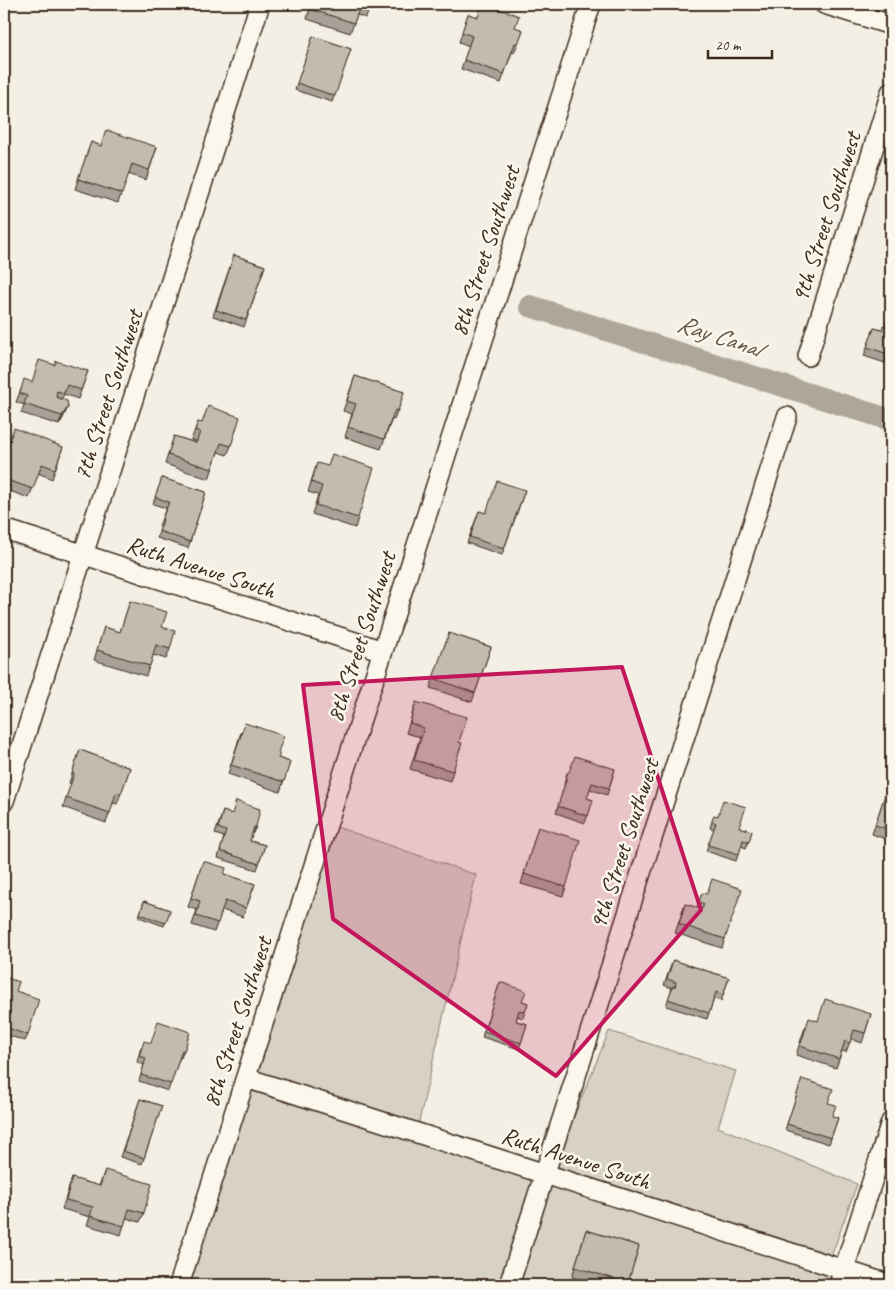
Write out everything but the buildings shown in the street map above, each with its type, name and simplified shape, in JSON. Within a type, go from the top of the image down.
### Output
[{"type":"street","name":"7th Street Southwest","points":[[4,801],[260,4]]},
{"type":"street","name":"8th Street Southwest","points":[[179,1285],[591,4]]},
{"type":"street","points":[[824,4],[891,25]]},
{"type":"street","name":"9th Street Southwest","points":[[808,356],[891,92]]},
{"type":"street","name":"9th Street Southwest","points":[[508,1285],[787,417]]},
{"type":"street","name":"Ruth Avenue South","points":[[4,530],[383,651]]},
{"type":"street","name":"Ruth Avenue South","points":[[246,1078],[544,1174],[842,1278],[891,1285]]},
{"type":"street","points":[[842,1278],[891,1122]]},
{"type":"highlighted area","points":[[622,667],[701,910],[556,1076],[333,919],[303,685]]},
{"type":"shaded area","points":[[331,825],[476,875],[418,1126],[551,1173],[609,1031],[736,1071],[718,1127],[857,1184],[821,1285],[175,1285]]},
{"type":"waterway","name":"Ray Canal","points":[[530,306],[891,420]]}]
